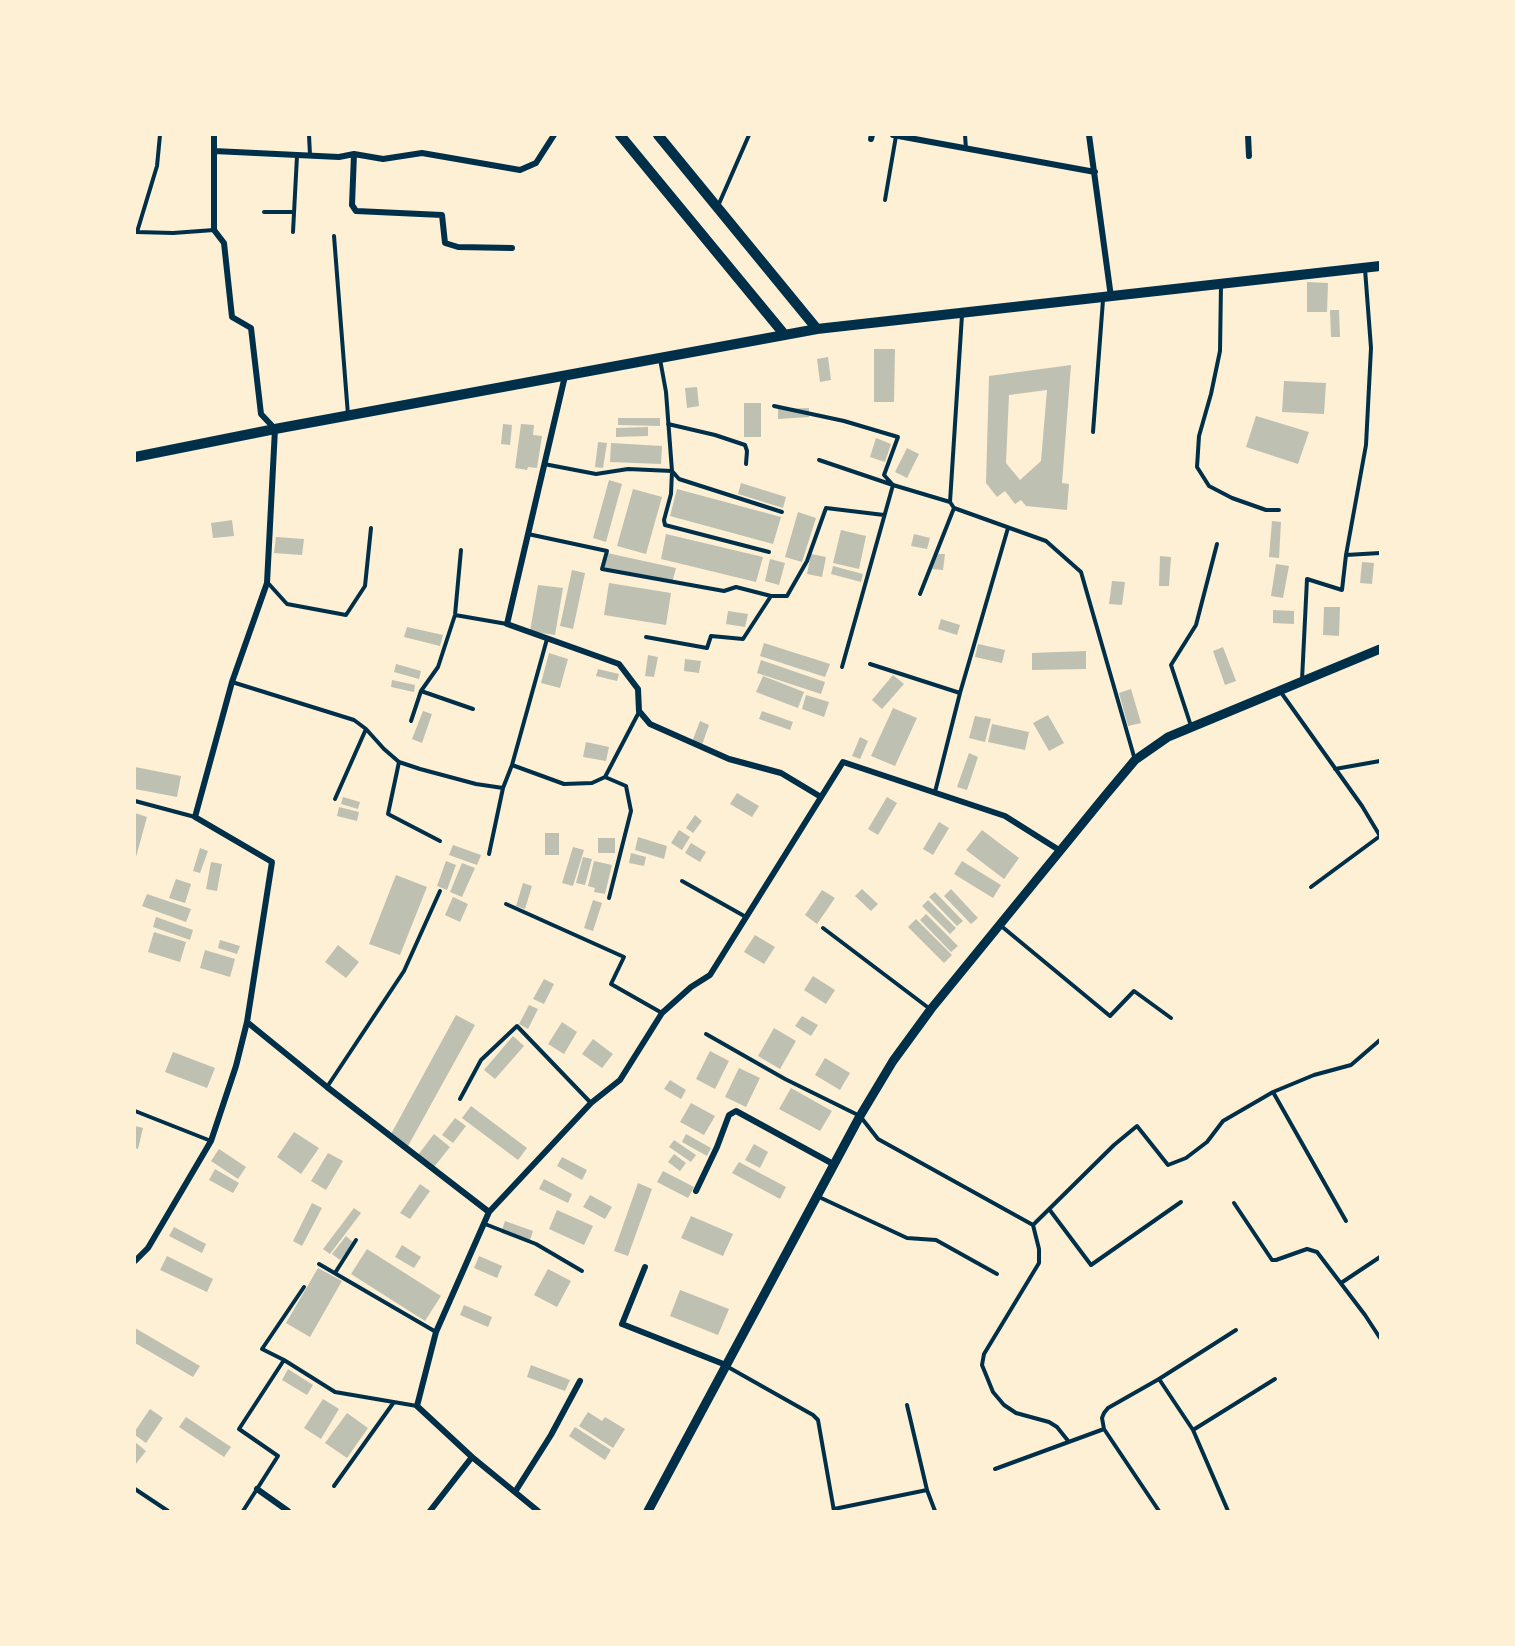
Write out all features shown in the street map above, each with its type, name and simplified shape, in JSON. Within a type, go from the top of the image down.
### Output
[{"type":"main road","points":[[620,135],[784,334]]},
{"type":"main road","points":[[658,135],[817,329]]},
{"type":"main road","points":[[135,457],[784,334],[962,311],[1380,266]]},
{"type":"street","points":[[135,1261],[148,1248],[211,1141],[236,1066],[247,1022],[272,862],[195,817],[232,682],[267,582],[275,429],[261,414],[251,328],[232,317],[224,243],[214,230],[214,135]]},
{"type":"street","points":[[214,151],[339,157],[354,154],[383,159],[422,153],[520,170],[536,163],[554,135]]},
{"type":"street","points":[[894,135],[924,138],[966,149],[1095,172]]},
{"type":"street","points":[[1089,135],[1095,172],[1107,296]]},
{"type":"street","points":[[1248,135],[1250,156]]},
{"type":"street","points":[[354,154],[352,205],[356,211],[442,215],[446,243],[458,247],[512,248]]},
{"type":"street","points":[[565,376],[507,624],[619,664],[638,689],[639,711],[650,724],[729,759],[781,773],[821,797]]},
{"type":"street","points":[[648,1511],[860,1116],[892,1061],[999,924],[1135,760],[1168,737],[1380,649]]},
{"type":"street","points":[[538,1511],[472,1458],[417,1406],[436,1332],[489,1212],[591,1103],[620,1080],[662,1013],[691,987],[710,975],[843,762],[1005,816],[1059,850]]},
{"type":"street","points":[[247,1022],[489,1212]]},
{"type":"street","points":[[696,1191],[729,1115],[736,1111],[835,1165]]},
{"type":"street","points":[[645,1267],[622,1324],[726,1365]]},
{"type":"street","points":[[515,1492],[551,1435],[580,1381]]},
{"type":"street","points":[[430,1511],[472,1458]]},
{"type":"street","points":[[257,1490],[288,1511]]},
{"type":"lane","points":[[160,135],[157,166],[136,232],[173,233],[214,230]]},
{"type":"lane","points":[[309,135],[310,155]]},
{"type":"lane","points":[[717,207],[749,135]]},
{"type":"lane","points":[[885,200],[894,135]]},
{"type":"lane","points":[[965,135],[966,149]]},
{"type":"lane","points":[[293,232],[297,155]]},
{"type":"lane","points":[[264,212],[293,212]]},
{"type":"lane","points":[[334,236],[348,415]]},
{"type":"lane","points":[[1302,680],[1307,579],[1342,590],[1366,445],[1371,348],[1365,268]]},
{"type":"lane","points":[[1221,284],[1220,351],[1199,436],[1197,467],[1209,486],[1232,498],[1266,510],[1279,510]]},
{"type":"lane","points":[[1093,432],[1107,296]]},
{"type":"lane","points":[[962,311],[951,502],[954,508],[1046,541],[1081,572],[1135,760]]},
{"type":"lane","points":[[660,358],[666,392],[672,471],[671,494],[664,520],[665,525],[769,552]]},
{"type":"lane","points":[[774,406],[844,421],[898,437],[884,475],[893,485]]},
{"type":"lane","points":[[668,424],[745,445],[746,464]]},
{"type":"lane","points":[[819,460],[951,502]]},
{"type":"lane","points":[[544,464],[596,474],[628,469],[672,471],[679,479],[782,512]]},
{"type":"lane","points":[[842,667],[893,485]]},
{"type":"lane","points":[[528,534],[607,551],[602,569],[724,591],[736,586],[771,596],[787,596],[807,561],[826,508],[884,515]]},
{"type":"lane","points":[[920,594],[954,508]]},
{"type":"lane","points":[[267,582],[287,604],[346,615],[365,586],[371,528]]},
{"type":"lane","points":[[935,793],[960,693],[1008,528]]},
{"type":"lane","points":[[1192,727],[1171,665],[1196,625],[1217,544]]},
{"type":"lane","points":[[411,722],[422,691],[438,667],[455,615],[461,550]]},
{"type":"lane","points":[[1346,555],[1380,553]]},
{"type":"lane","points":[[646,637],[707,648],[711,636],[743,639],[771,596]]},
{"type":"lane","points":[[455,615],[507,624]]},
{"type":"lane","points":[[489,854],[503,788],[512,765],[547,638]]},
{"type":"lane","points":[[870,664],[960,693]]},
{"type":"lane","points":[[232,682],[354,720],[399,762],[420,770],[476,784],[503,788]]},
{"type":"lane","points":[[1279,690],[1362,806],[1380,836],[1311,887]]},
{"type":"lane","points":[[422,691],[473,709]]},
{"type":"lane","points":[[512,765],[564,784],[592,783],[605,777],[639,711]]},
{"type":"lane","points":[[335,799],[366,729]]},
{"type":"lane","points":[[1335,769],[1380,761]]},
{"type":"lane","points":[[399,762],[388,814],[440,842]]},
{"type":"lane","points":[[605,777],[626,786],[631,811],[609,898]]},
{"type":"lane","points":[[135,801],[195,817]]},
{"type":"lane","points":[[682,881],[746,917]]},
{"type":"lane","points":[[327,1087],[405,971],[440,891]]},
{"type":"lane","points":[[506,903],[624,957],[611,984],[662,1013]]},
{"type":"lane","points":[[999,924],[1110,1016],[1134,991],[1171,1018]]},
{"type":"lane","points":[[823,928],[931,1009]]},
{"type":"lane","points":[[460,1099],[481,1060],[517,1026],[591,1103]]},
{"type":"lane","points":[[706,1034],[785,1079],[860,1116],[878,1139],[1033,1225],[1040,1263],[984,1354],[982,1365],[993,1392],[1004,1406],[1016,1413],[1049,1422],[1057,1427],[1069,1442]]},
{"type":"lane","points":[[1033,1225],[1114,1145],[1137,1126],[1167,1165],[1186,1158],[1207,1143],[1223,1121],[1273,1092],[1314,1075],[1351,1065],[1380,1040]]},
{"type":"lane","points":[[1273,1092],[1346,1221]]},
{"type":"lane","points":[[135,1111],[211,1141]]},
{"type":"lane","points":[[818,1197],[907,1238],[936,1240],[997,1274]]},
{"type":"lane","points":[[1049,1209],[1091,1264],[1180,1202]]},
{"type":"lane","points":[[1234,1203],[1272,1260],[1311,1249],[1317,1252],[1380,1338]]},
{"type":"lane","points":[[484,1223],[536,1244],[582,1271]]},
{"type":"lane","points":[[335,1273],[356,1240]]},
{"type":"lane","points":[[1341,1283],[1380,1257]]},
{"type":"lane","points":[[319,1264],[436,1332]]},
{"type":"lane","points":[[304,1287],[262,1349],[335,1392],[417,1406]]},
{"type":"lane","points":[[1159,1511],[1104,1429],[1102,1418],[1108,1408],[1236,1330]]},
{"type":"lane","points":[[243,1511],[278,1456],[239,1430],[284,1360]]},
{"type":"lane","points":[[726,1365],[818,1420],[834,1510],[927,1490]]},
{"type":"lane","points":[[1159,1379],[1193,1430],[1228,1511]]},
{"type":"lane","points":[[1193,1430],[1275,1379]]},
{"type":"lane","points":[[334,1486],[394,1402]]},
{"type":"lane","points":[[907,1405],[927,1490],[935,1511]]},
{"type":"lane","points":[[995,1469],[1104,1429]]},
{"type":"lane","points":[[135,1489],[168,1511]]},
{"type":"building","points":[[1307,282],[1328,283],[1327,312],[1307,312]]},
{"type":"building","points":[[1330,310],[1339,310],[1340,337],[1331,337]]},
{"type":"building","points":[[874,349],[895,349],[894,402],[874,402]]},
{"type":"building","points":[[828,357],[831,380],[820,382],[817,359]]},
{"type":"building","points":[[1071,365],[1062,483],[1069,484],[1067,510],[1026,506],[1021,500],[1015,504],[1005,491],[997,497],[986,483],[989,376]],"holes":[[[1047,390],[1041,461],[1020,480],[1006,463],[1009,395]]]},
{"type":"building","points":[[1284,381],[1326,383],[1324,414],[1282,412]]},
{"type":"building","points":[[697,387],[699,406],[687,408],[685,388]]},
{"type":"building","points":[[744,403],[761,403],[761,437],[744,437]]},
{"type":"building","points":[[809,408],[809,417],[778,419],[778,409]]},
{"type":"building","points":[[1256,416],[1309,432],[1298,464],[1246,447]]},
{"type":"building","points":[[618,418],[660,418],[660,426],[618,425]]},
{"type":"building","points":[[503,424],[512,425],[510,445],[501,444]]},
{"type":"building","points":[[521,424],[534,425],[533,435],[542,436],[537,468],[528,467],[527,470],[515,468]]},
{"type":"building","points":[[648,427],[648,436],[616,437],[616,428]]},
{"type":"building","points":[[876,438],[891,444],[885,462],[870,457]]},
{"type":"building","points":[[598,442],[607,443],[603,468],[595,467]]},
{"type":"building","points":[[611,443],[662,446],[661,464],[610,462]]},
{"type":"building","points":[[907,448],[919,454],[907,478],[895,472]]},
{"type":"building","points":[[609,480],[622,484],[606,542],[593,538]]},
{"type":"building","points":[[741,483],[786,497],[783,508],[738,494]]},
{"type":"building","points":[[633,489],[662,497],[646,554],[617,546]]},
{"type":"building","points":[[677,489],[781,517],[773,544],[670,516]]},
{"type":"building","points":[[798,512],[816,518],[802,562],[785,557]]},
{"type":"building","points":[[232,520],[234,536],[213,538],[211,523]]},
{"type":"building","points":[[1272,521],[1281,522],[1279,558],[1269,557]]},
{"type":"building","points":[[841,530],[866,536],[859,569],[833,563]]},
{"type":"building","points":[[666,534],[763,557],[756,582],[661,559]]},
{"type":"building","points":[[914,534],[930,538],[927,549],[911,546]]},
{"type":"building","points":[[276,537],[304,539],[302,555],[274,553]]},
{"type":"building","points":[[607,553],[676,568],[672,583],[604,569]]},
{"type":"building","points":[[811,554],[826,557],[822,577],[807,574]]},
{"type":"building","points":[[938,554],[945,554],[943,570],[932,569]]},
{"type":"building","points":[[1160,556],[1171,557],[1169,586],[1159,586]]},
{"type":"building","points":[[770,559],[785,563],[779,585],[765,581]]},
{"type":"building","points":[[1362,562],[1374,563],[1372,584],[1360,583]]},
{"type":"building","points":[[1276,564],[1289,566],[1283,598],[1271,596]]},
{"type":"building","points":[[833,566],[863,574],[861,582],[831,574]]},
{"type":"building","points":[[572,570],[585,573],[573,629],[560,626]]},
{"type":"building","points":[[1112,581],[1125,582],[1122,605],[1109,604]]},
{"type":"building","points":[[609,583],[671,593],[666,625],[604,615]]},
{"type":"building","points":[[538,585],[563,588],[555,635],[530,631]]},
{"type":"building","points":[[1324,607],[1340,607],[1339,636],[1323,635]]},
{"type":"building","points":[[1273,610],[1294,611],[1294,624],[1273,623]]},
{"type":"building","points":[[728,611],[748,614],[745,627],[726,624]]},
{"type":"building","points":[[941,619],[960,625],[957,635],[938,629]]},
{"type":"building","points":[[407,627],[443,635],[440,646],[404,637]]},
{"type":"building","points":[[764,643],[830,664],[825,677],[760,656]]},
{"type":"building","points":[[978,644],[1005,650],[1002,663],[975,657]]},
{"type":"building","points":[[1223,647],[1236,681],[1225,685],[1213,651]]},
{"type":"building","points":[[1086,651],[1086,669],[1032,670],[1032,653]]},
{"type":"building","points":[[549,653],[568,659],[560,688],[541,683]]},
{"type":"building","points":[[648,655],[658,657],[654,677],[645,676]]},
{"type":"building","points":[[685,659],[701,661],[699,673],[684,671]]},
{"type":"building","points":[[761,660],[825,682],[821,694],[757,673]]},
{"type":"building","points":[[396,664],[421,671],[419,679],[394,672]]},
{"type":"building","points":[[598,669],[619,674],[617,681],[596,676]]},
{"type":"building","points":[[893,675],[904,684],[882,709],[872,700]]},
{"type":"building","points":[[763,676],[804,692],[798,708],[756,692]]},
{"type":"building","points":[[392,680],[415,685],[414,692],[391,687]]},
{"type":"building","points":[[1131,689],[1141,723],[1128,726],[1119,693]]},
{"type":"building","points":[[806,695],[829,702],[824,717],[802,709]]},
{"type":"building","points":[[893,708],[917,718],[895,766],[871,756]]},
{"type":"building","points":[[423,711],[432,714],[422,743],[412,739]]},
{"type":"building","points":[[762,711],[793,722],[790,730],[759,719]]},
{"type":"building","points":[[1048,715],[1064,743],[1049,751],[1033,723]]},
{"type":"building","points":[[975,716],[991,719],[985,742],[969,738]]},
{"type":"building","points":[[700,721],[709,725],[702,745],[692,742]]},
{"type":"building","points":[[992,724],[1029,732],[1025,750],[988,742]]},
{"type":"building","points":[[860,737],[868,741],[860,759],[852,756]]},
{"type":"building","points":[[586,742],[609,747],[606,761],[583,757]]},
{"type":"building","points":[[969,753],[978,757],[967,790],[957,787]]},
{"type":"building","points":[[135,767],[181,776],[177,797],[135,789]]},
{"type":"building","points":[[737,793],[759,806],[752,817],[730,804]]},
{"type":"building","points":[[343,797],[360,802],[358,809],[341,804]]},
{"type":"building","points":[[887,797],[897,803],[878,835],[868,829]]},
{"type":"building","points":[[339,807],[359,812],[357,821],[337,816]]},
{"type":"building","points":[[135,813],[147,817],[136,857],[135,857]]},
{"type":"building","points":[[695,815],[702,821],[693,833],[686,828]]},
{"type":"building","points":[[939,822],[949,828],[933,855],[923,849]]},
{"type":"building","points":[[679,830],[690,837],[682,850],[671,843]]},
{"type":"building","points":[[982,830],[1019,858],[1004,879],[966,850]]},
{"type":"building","points":[[545,833],[559,833],[559,855],[545,855]]},
{"type":"building","points":[[638,837],[667,846],[664,859],[635,850]]},
{"type":"building","points":[[598,838],[615,838],[615,853],[598,853]]},
{"type":"building","points":[[691,843],[706,852],[700,862],[685,853]]},
{"type":"building","points":[[453,845],[481,855],[477,865],[449,855]]},
{"type":"building","points":[[573,847],[584,850],[573,886],[562,883]]},
{"type":"building","points":[[200,848],[208,851],[200,873],[193,871]]},
{"type":"building","points":[[631,853],[646,857],[644,866],[629,863]]},
{"type":"building","points":[[583,857],[592,859],[585,885],[576,883]]},
{"type":"building","points":[[446,861],[456,865],[447,890],[437,886]]},
{"type":"building","points":[[594,861],[612,865],[605,894],[594,892],[595,888],[588,886]]},
{"type":"building","points":[[962,861],[1001,885],[993,898],[954,874]]},
{"type":"building","points":[[211,862],[222,864],[217,891],[206,889]]},
{"type":"building","points":[[462,863],[475,868],[462,897],[450,892]]},
{"type":"building","points":[[396,875],[427,887],[400,955],[369,944]]},
{"type":"building","points":[[176,879],[191,884],[185,903],[169,898]]},
{"type":"building","points":[[523,883],[532,886],[525,909],[516,906]]},
{"type":"building","points":[[862,889],[878,904],[871,911],[855,896]]},
{"type":"building","points":[[951,889],[978,918],[971,924],[944,896]]},
{"type":"building","points":[[822,890],[835,898],[817,924],[805,915]]},
{"type":"building","points":[[935,892],[963,921],[957,926],[929,897]]},
{"type":"building","points":[[147,894],[191,909],[186,922],[142,906]]},
{"type":"building","points":[[453,897],[468,904],[460,922],[445,915]]},
{"type":"building","points":[[593,900],[602,903],[593,931],[584,928]]},
{"type":"building","points":[[928,900],[956,928],[950,934],[922,906]]},
{"type":"building","points":[[926,914],[958,946],[951,952],[920,920]]},
{"type":"building","points":[[156,917],[193,930],[190,940],[153,927]]},
{"type":"building","points":[[916,919],[952,955],[944,963],[908,927]]},
{"type":"building","points":[[154,932],[186,942],[180,962],[148,952]]},
{"type":"building","points":[[755,935],[775,947],[764,964],[744,952]]},
{"type":"building","points":[[220,940],[240,946],[237,954],[218,948]]},
{"type":"building","points":[[338,945],[359,962],[346,978],[325,962]]},
{"type":"building","points":[[205,950],[235,959],[230,977],[200,968]]},
{"type":"building","points":[[813,976],[835,990],[826,1004],[804,990]]},
{"type":"building","points":[[544,979],[554,984],[544,1004],[533,999]]},
{"type":"building","points":[[529,1005],[538,1009],[528,1029],[519,1024]]},
{"type":"building","points":[[456,1015],[475,1025],[408,1146],[391,1134]]},
{"type":"building","points":[[802,1016],[818,1025],[811,1036],[795,1026]]},
{"type":"building","points":[[562,1022],[577,1032],[564,1054],[548,1044]]},
{"type":"building","points":[[774,1028],[796,1041],[780,1069],[758,1056]]},
{"type":"building","points":[[513,1036],[524,1046],[495,1079],[484,1070]]},
{"type":"building","points":[[593,1039],[613,1054],[602,1068],[582,1054]]},
{"type":"building","points":[[710,1051],[729,1061],[715,1089],[696,1079]]},
{"type":"building","points":[[173,1052],[215,1068],[207,1088],[165,1072]]},
{"type":"building","points":[[825,1058],[850,1073],[840,1090],[815,1075]]},
{"type":"building","points":[[739,1068],[760,1078],[746,1107],[725,1097]]},
{"type":"building","points":[[670,1080],[686,1090],[681,1099],[664,1089]]},
{"type":"building","points":[[791,1088],[832,1111],[820,1131],[779,1109]]},
{"type":"building","points":[[691,1103],[715,1116],[704,1135],[680,1122]]},
{"type":"building","points":[[471,1106],[527,1148],[518,1160],[462,1118]]},
{"type":"building","points":[[455,1118],[466,1126],[453,1143],[442,1135]]},
{"type":"building","points":[[135,1126],[143,1128],[138,1149],[135,1148]]},
{"type":"building","points":[[294,1132],[319,1148],[301,1174],[277,1157]]},
{"type":"building","points":[[434,1134],[450,1147],[434,1167],[418,1155]]},
{"type":"building","points":[[686,1134],[711,1148],[707,1156],[682,1142]]},
{"type":"building","points":[[674,1140],[696,1155],[691,1162],[669,1147]]},
{"type":"building","points":[[754,1144],[768,1152],[760,1168],[745,1160]]},
{"type":"building","points":[[219,1149],[246,1167],[238,1179],[211,1161]]},
{"type":"building","points":[[328,1153],[343,1161],[326,1190],[311,1181]]},
{"type":"building","points":[[674,1154],[686,1163],[680,1171],[668,1162]]},
{"type":"building","points":[[562,1157],[587,1170],[582,1180],[557,1166]]},
{"type":"building","points":[[739,1162],[786,1187],[780,1199],[732,1173]]},
{"type":"building","points":[[215,1169],[239,1183],[233,1193],[209,1180]]},
{"type":"building","points":[[663,1171],[694,1187],[688,1198],[657,1182]]},
{"type":"building","points":[[544,1179],[572,1194],[568,1203],[539,1189]]},
{"type":"building","points":[[638,1183],[652,1189],[628,1256],[614,1251]]},
{"type":"building","points":[[420,1184],[430,1191],[410,1219],[400,1213]]},
{"type":"building","points":[[590,1195],[612,1207],[605,1219],[583,1207]]},
{"type":"building","points":[[312,1203],[322,1208],[302,1246],[293,1241]]},
{"type":"building","points":[[354,1208],[361,1213],[330,1254],[323,1249]]},
{"type":"building","points":[[557,1210],[593,1226],[584,1245],[549,1229]]},
{"type":"building","points":[[691,1216],[733,1234],[723,1256],[681,1238]]},
{"type":"building","points":[[505,1221],[533,1231],[529,1243],[501,1233]]},
{"type":"building","points":[[174,1227],[206,1244],[202,1253],[169,1236]]},
{"type":"building","points":[[346,1236],[354,1243],[340,1260],[332,1254]]},
{"type":"building","points":[[402,1245],[421,1257],[414,1268],[395,1257]]},
{"type":"building","points":[[367,1249],[441,1296],[425,1321],[351,1274]]},
{"type":"building","points":[[167,1256],[213,1279],[207,1292],[160,1270]]},
{"type":"building","points":[[479,1256],[502,1266],[497,1278],[474,1268]]},
{"type":"building","points":[[318,1268],[342,1281],[310,1337],[286,1323]]},
{"type":"building","points":[[548,1269],[571,1281],[557,1307],[534,1295]]},
{"type":"building","points":[[680,1290],[729,1309],[718,1335],[670,1316]]},
{"type":"building","points":[[464,1305],[492,1317],[488,1327],[460,1315]]},
{"type":"building","points":[[135,1328],[200,1366],[193,1377],[135,1343]]},
{"type":"building","points":[[531,1365],[570,1380],[565,1391],[527,1377]]},
{"type":"building","points":[[288,1369],[313,1385],[307,1395],[282,1380]]},
{"type":"building","points":[[323,1399],[339,1409],[321,1439],[304,1428]]},
{"type":"building","points":[[150,1409],[163,1418],[146,1443],[135,1435],[135,1431]]},
{"type":"building","points":[[588,1412],[602,1421],[605,1417],[625,1429],[613,1448],[579,1426]]},
{"type":"building","points":[[347,1413],[368,1428],[347,1458],[325,1443]]},
{"type":"building","points":[[186,1417],[231,1447],[224,1457],[179,1427]]},
{"type":"building","points":[[575,1427],[611,1450],[605,1460],[569,1436]]},
{"type":"building","points":[[135,1442],[146,1451],[135,1465]]}]
